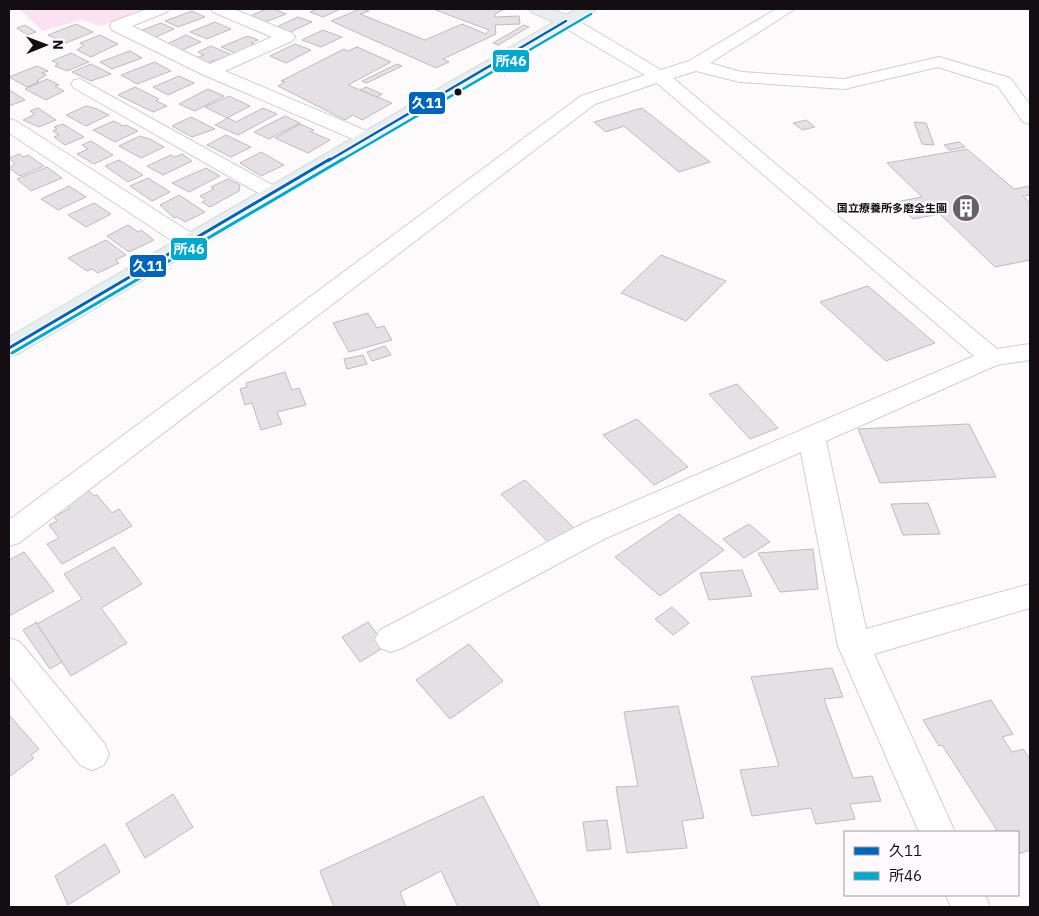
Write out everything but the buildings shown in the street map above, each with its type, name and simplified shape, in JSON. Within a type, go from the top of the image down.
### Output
[{"type":"main road","points":[[537,9],[566,21]]},
{"type":"main road","points":[[9,348],[588,9]]},
{"type":"street","points":[[161,9],[118,26],[210,71],[367,138]]},
{"type":"street","points":[[210,71],[286,37],[219,9]]},
{"type":"street","points":[[9,535],[588,100],[662,78],[694,65],[787,9]]},
{"type":"street","points":[[566,21],[662,78],[992,358]]},
{"type":"street","points":[[694,65],[740,77],[844,84],[939,62],[1004,82],[1030,118]]},
{"type":"street","points":[[80,84],[274,194]]},
{"type":"street","points":[[9,125],[191,243]]},
{"type":"street","points":[[391,638],[594,531],[812,438],[992,358],[1030,352]]},
{"type":"street","points":[[812,438],[854,646],[938,831]]},
{"type":"street","points":[[854,646],[1030,596]]},
{"type":"street","points":[[9,652],[92,754]]},
{"type":"shaded area","points":[[19,9],[143,9],[101,26],[81,20],[43,31]]},
{"type":"transit line","name":"所46","points":[[12,353],[591,14]]},
{"type":"transit line","name":"久11","points":[[9,348],[566,21]]},
{"type":"place","name":"国立療養所多磨全生園","points":[[966,208]]}]
